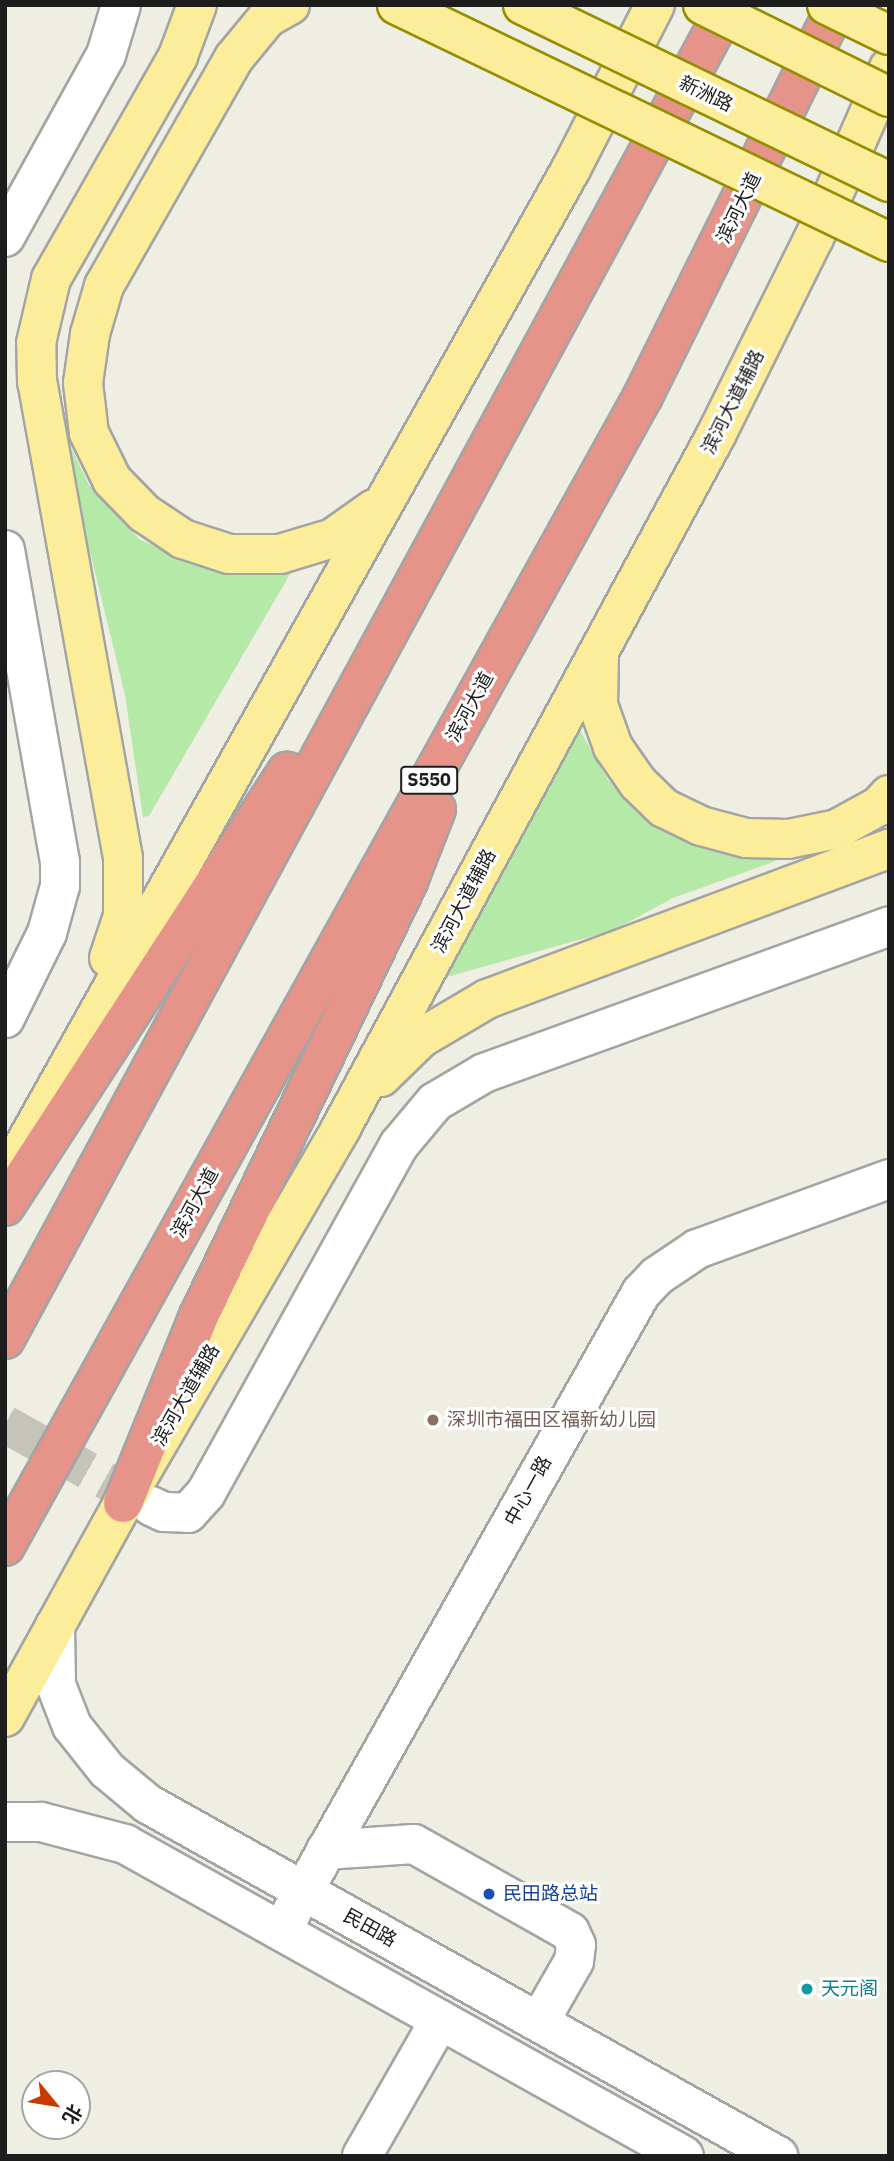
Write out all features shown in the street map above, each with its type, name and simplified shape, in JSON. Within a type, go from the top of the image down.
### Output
[{"type":"highway","points":[[5,1339],[728,5]]},
{"type":"highway","name":"滨河大道","points":[[5,1546],[690,309],[837,5]]},
{"type":"highway","points":[[5,1206],[447,526]]},
{"type":"highway","points":[[137,1504],[198,1318],[408,881],[497,657]]},
{"type":"main road","points":[[59,1078],[120,936],[124,877],[37,382],[38,327],[51,279],[178,56],[197,5]]},
{"type":"main road","points":[[290,5],[267,18],[234,58],[104,286],[90,334],[83,383],[89,433],[112,480],[145,513],[183,539],[229,554],[280,554],[332,538],[381,504]]},
{"type":"main road","points":[[397,5],[889,242]]},
{"type":"main road","name":"新洲路","points":[[523,5],[889,182]]},
{"type":"main road","points":[[5,1180],[59,1078],[571,169],[655,5]]},
{"type":"main road","points":[[703,5],[889,97]]},
{"type":"main road","points":[[827,5],[889,35]]},
{"type":"main road","name":"滨河大道辅路","points":[[5,1717],[55,1626],[137,1504],[599,651],[764,342],[889,68]]},
{"type":"main road","points":[[599,651],[598,705],[612,747],[638,783],[664,808],[701,826],[746,838],[788,839],[837,828],[879,806],[889,795]]},
{"type":"main road","points":[[341,1128],[400,1056],[465,1010],[889,849]]},
{"type":"street","points":[[5,237],[106,55],[121,5]]},
{"type":"street","points":[[5,550],[60,862],[60,886],[47,933],[5,1017]]},
{"type":"street","points":[[137,1504],[164,1512],[188,1513],[206,1493],[399,1145],[435,1102],[484,1073],[889,926]]},
{"type":"street","name":"中心一路","points":[[281,1931],[641,1293],[657,1276],[697,1249],[889,1179]]},
{"type":"street","name":"民田路","points":[[55,1626],[56,1685],[62,1706],[85,1746],[107,1770],[148,1804],[778,2156]]},
{"type":"street","points":[[5,1822],[41,1822],[125,1844],[684,2156]]},
{"type":"street","points":[[326,1850],[414,1844],[570,1932],[576,1945],[575,1961],[539,2022]]},
{"type":"street","points":[[362,2156],[440,2020]]},
{"type":"green space","points":[[58,421],[89,485],[139,539],[190,563],[293,569],[149,816],[143,817],[125,695]]},
{"type":"green space","points":[[578,727],[608,780],[656,825],[706,846],[806,850],[673,898],[614,930],[436,980]]},
{"type":"tunnel","points":[[5,1424],[151,1506]]},
{"type":"place","name":"深圳市福田区福新幼儿园","points":[[433,1420]]},
{"type":"place","name":"民田路总站","points":[[489,1894]]},
{"type":"place","name":"天元阁","points":[[807,1989]]}]
